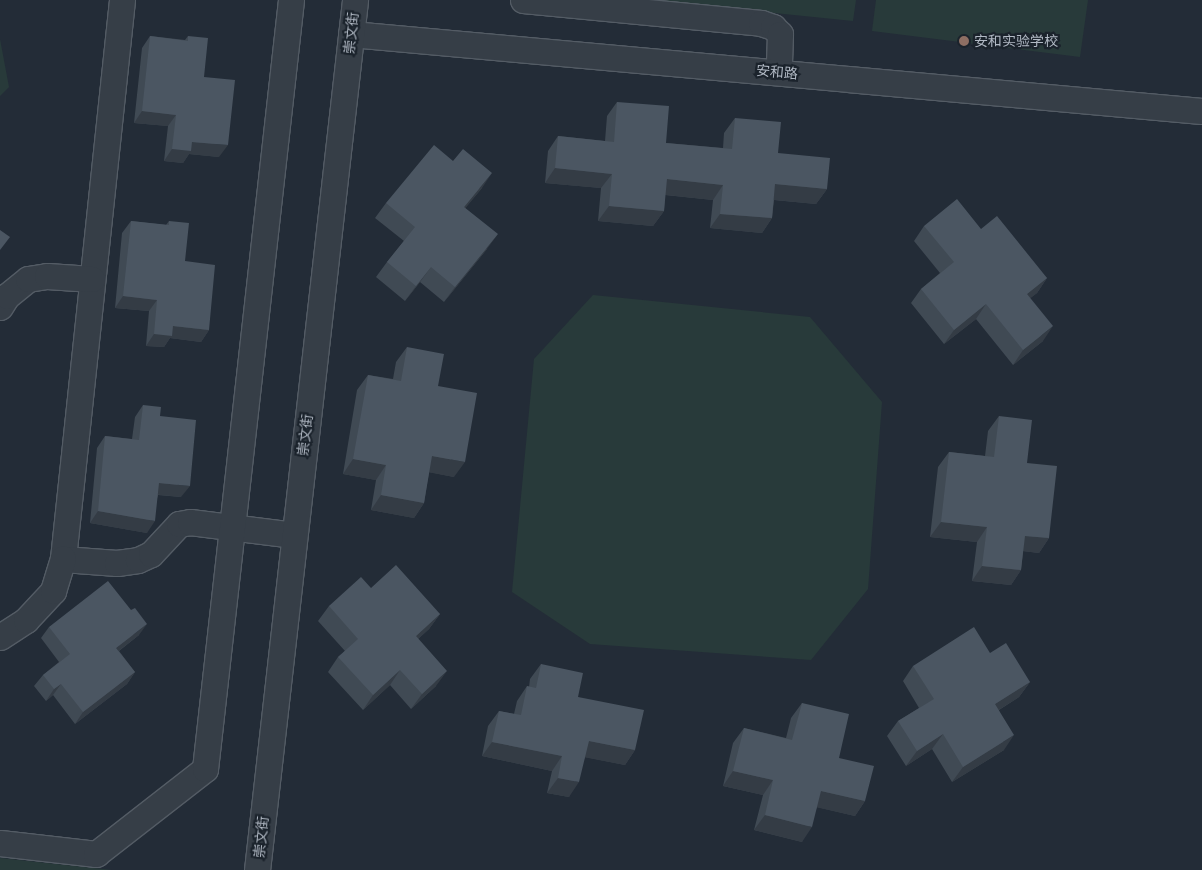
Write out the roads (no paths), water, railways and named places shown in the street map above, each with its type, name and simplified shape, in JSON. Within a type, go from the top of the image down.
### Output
[{"type":"street","points":[[0,637],[26,620],[53,591],[63,559],[122,0]]},
{"type":"street","points":[[0,843],[96,854],[205,769],[291,0]]},
{"type":"street","name":"崇文街","points":[[257,870],[355,0]]},
{"type":"street","points":[[523,0],[761,23],[773,27],[780,34],[779,72]]},
{"type":"street","name":"安和路","points":[[351,34],[1202,111]]},
{"type":"street","points":[[0,307],[7,296],[28,279],[47,276],[92,279]]},
{"type":"street","points":[[63,559],[117,563],[138,560],[151,554],[179,524],[232,527],[294,535]]},
{"type":"place","name":"安和实验学校","points":[[964,41]]}]
